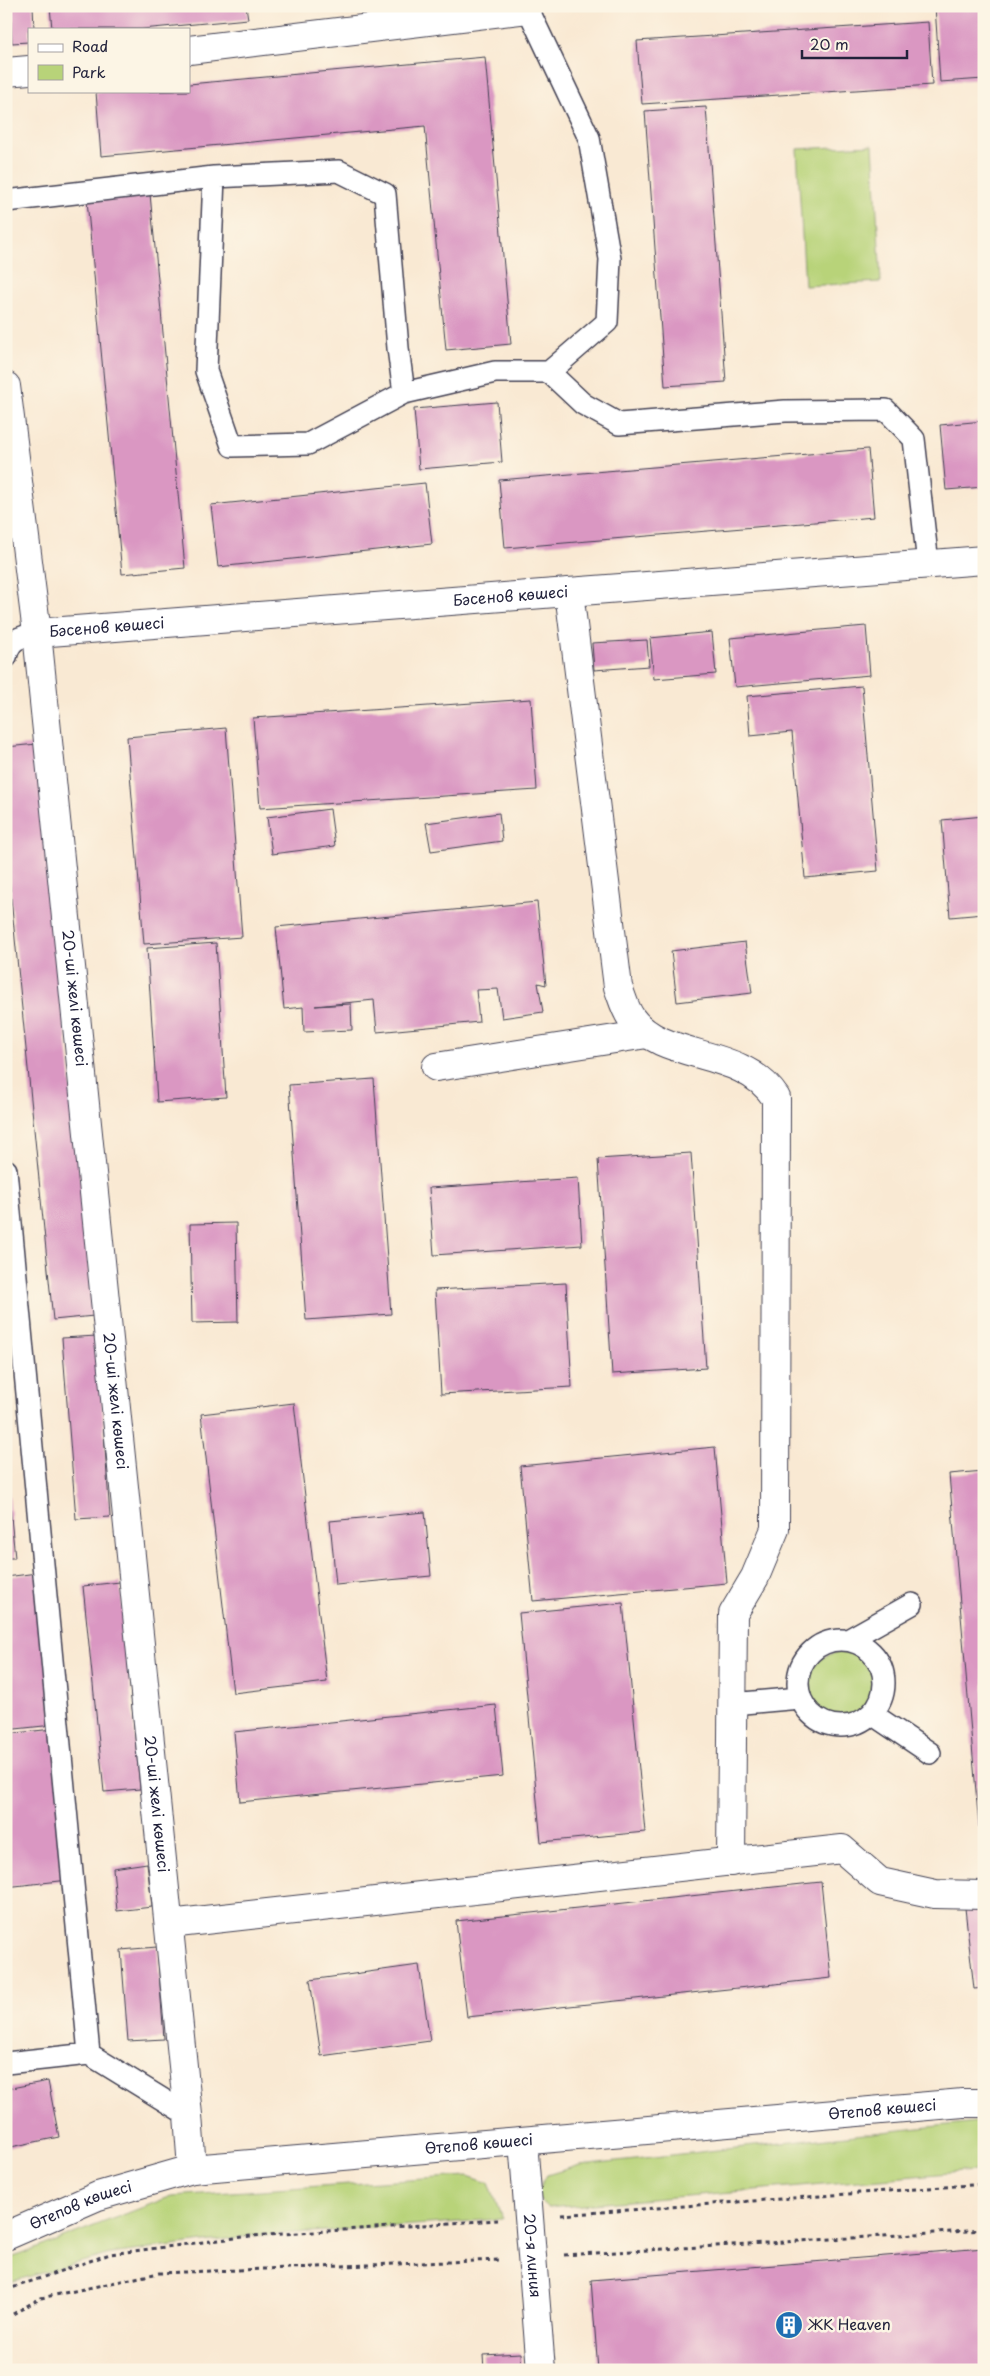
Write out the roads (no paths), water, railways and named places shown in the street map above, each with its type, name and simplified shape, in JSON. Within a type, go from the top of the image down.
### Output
[{"type":"street","points":[[190,50],[528,8]]},
{"type":"street","points":[[6,72],[28,70]]},
{"type":"street","name":"20-ші желі көшесі","points":[[6,386],[37,633],[169,1924],[192,2169]]},
{"type":"street","name":"Бәсенов көшесі","points":[[37,633],[984,560]]},
{"type":"street","points":[[569,592],[618,987],[631,1018],[647,1034],[688,1050],[741,1067],[768,1086],[776,1098],[775,1529],[755,1577],[733,1614],[731,1862]]},
{"type":"street","points":[[436,1067],[647,1034]]},
{"type":"street","points":[[169,1924],[842,1850],[880,1882],[935,1894],[984,1896]]},
{"type":"street","name":"Өтепов көшесі","points":[[6,2236],[98,2196],[192,2169],[977,2101]]},
{"type":"street","name":"20-я линия","points":[[523,2141],[542,2370]]},
{"type":"lane","points":[[214,177],[206,371],[232,446],[308,444],[404,393],[495,372],[549,372],[606,322],[610,259],[589,138],[528,8]]},
{"type":"lane","points":[[6,200],[214,177],[338,171],[386,194],[398,348],[404,393]]},
{"type":"lane","points":[[549,372],[584,404],[619,424],[785,412],[886,410],[914,439],[928,564]]},
{"type":"lane","points":[[6,657],[9,648],[16,638],[37,633]]},
{"type":"lane","points":[[6,1170],[89,2054]]},
{"type":"lane","points":[[848,1640],[912,1604]]},
{"type":"lane","points":[[833,1640],[848,1640],[872,1652],[880,1663],[884,1676],[884,1690],[880,1703],[872,1714],[861,1722],[848,1726],[834,1726],[820,1721],[808,1712],[800,1698],[797,1684],[800,1669],[807,1656],[819,1646],[833,1640]]},
{"type":"lane","points":[[732,1704],[800,1698]]},
{"type":"lane","points":[[872,1714],[930,1753]]},
{"type":"lane","points":[[6,2063],[89,2054],[188,2115]]},
{"type":"place","name":"ЖК Heaven","points":[[789,2325]]}]
